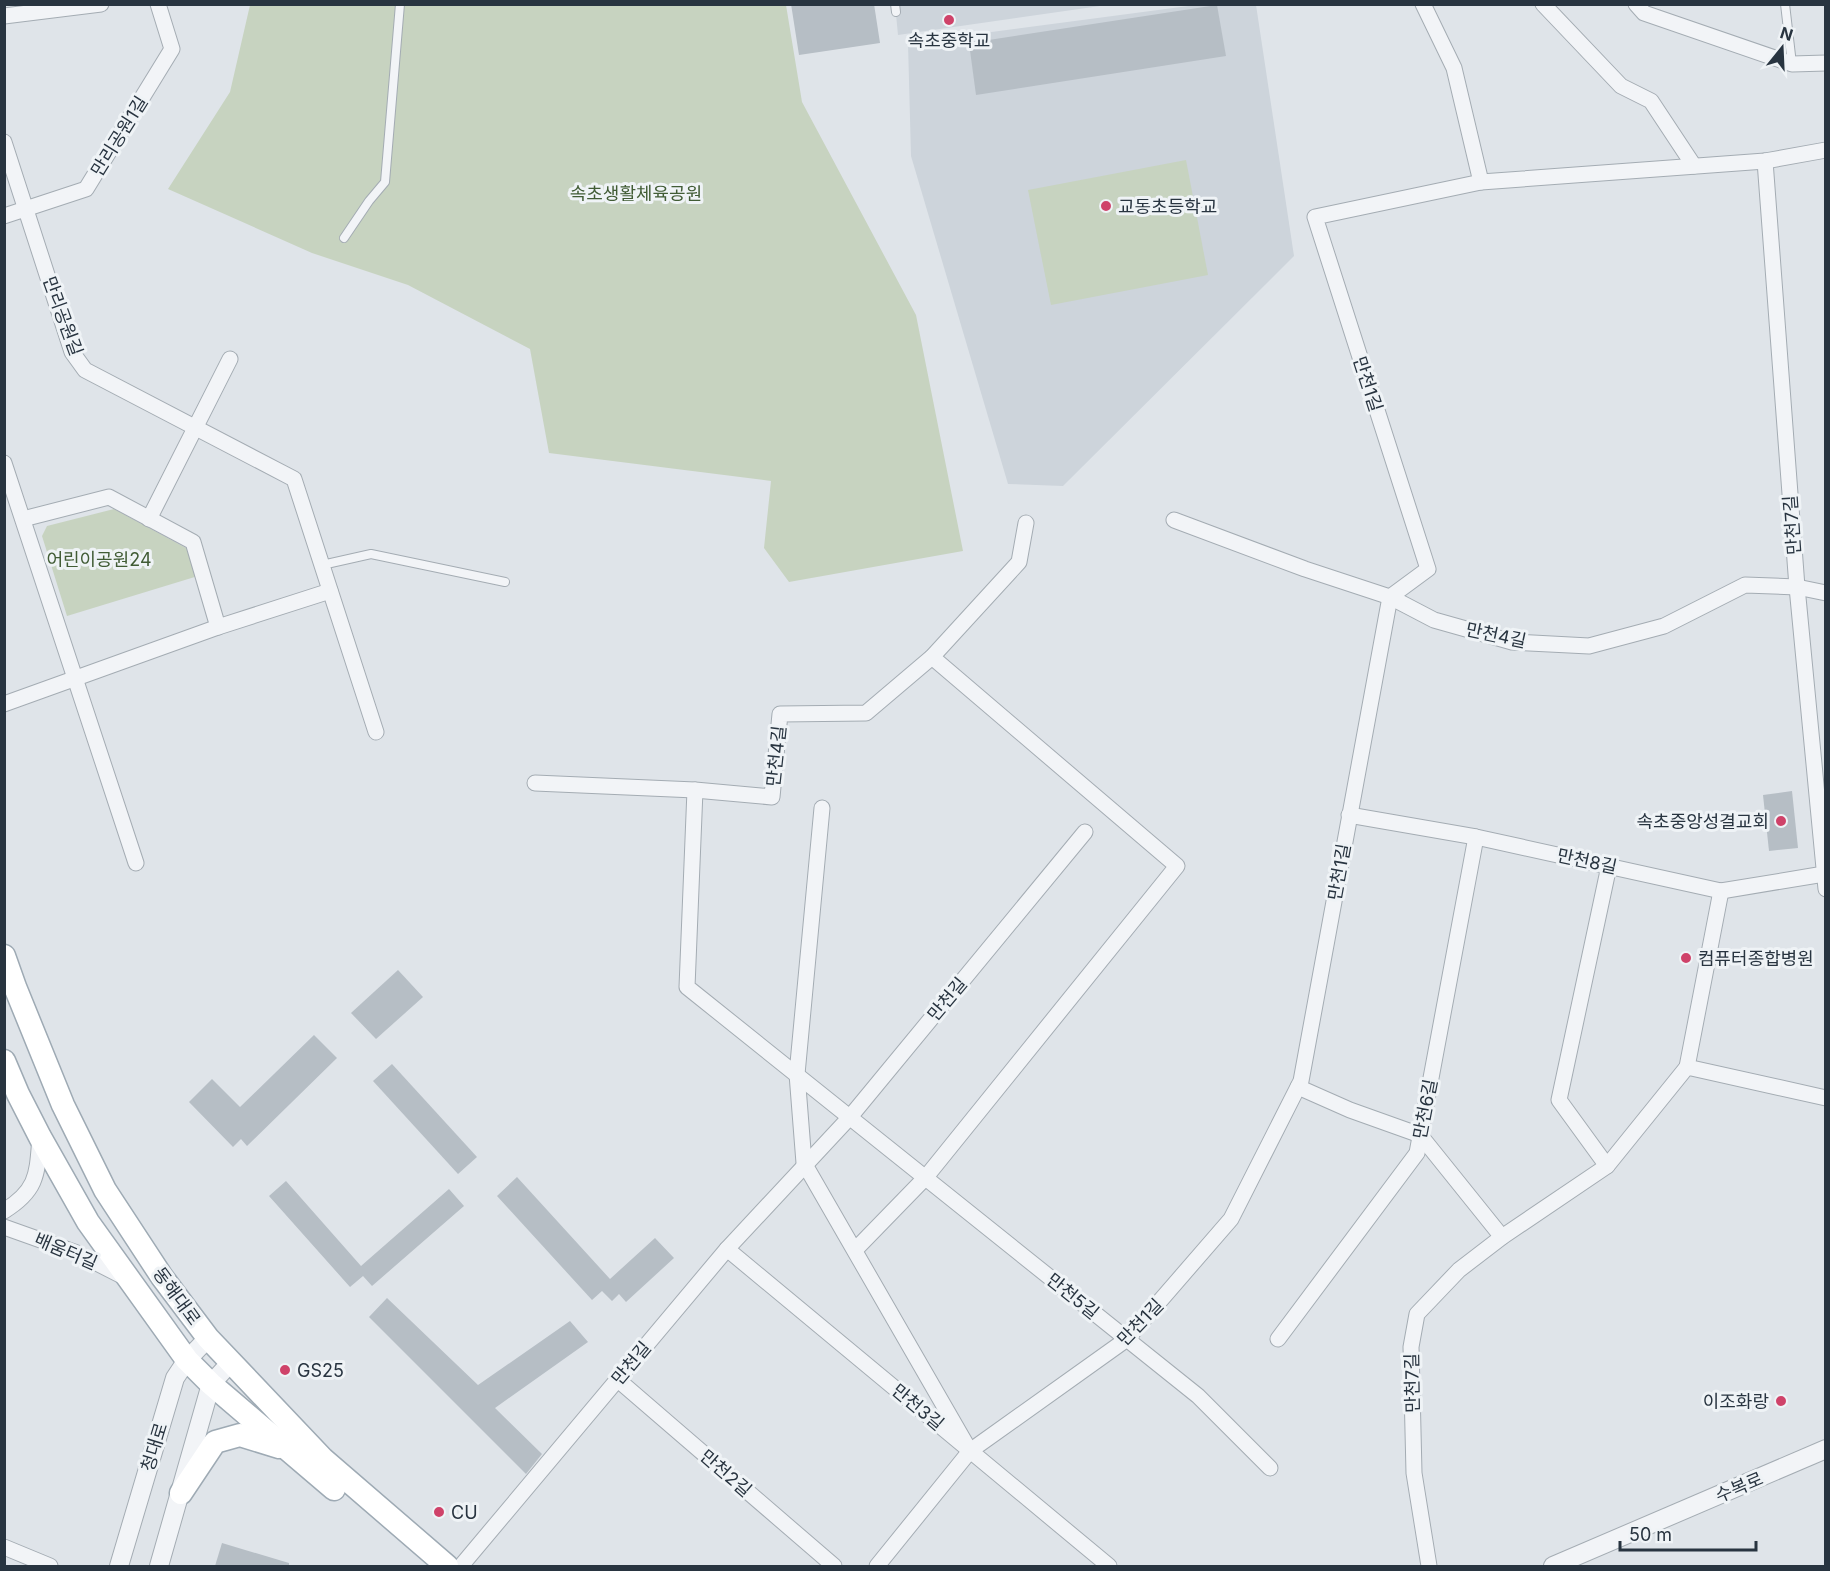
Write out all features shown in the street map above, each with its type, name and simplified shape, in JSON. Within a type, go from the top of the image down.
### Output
[{"type":"main road","name":"동해대로","points":[[4,956],[63,1105],[105,1190],[162,1277],[208,1338],[323,1459],[447,1566]]},
{"type":"main road","name":"동해대로","points":[[4,1061],[40,1137],[88,1222],[187,1360],[287,1450],[426,1566]]},
{"type":"main road","points":[[181,1493],[215,1442],[240,1435],[287,1450]]},
{"type":"street","points":[[4,16],[101,4]]},
{"type":"street","name":"만리공원1길","points":[[4,216],[86,189],[172,49],[158,4]]},
{"type":"street","points":[[1423,4],[1454,68],[1481,182]]},
{"type":"street","points":[[1543,4],[1621,86],[1651,101],[1694,166]]},
{"type":"street","points":[[1636,4],[1644,13],[1792,64],[1826,63]]},
{"type":"street","name":"만리공원길","points":[[4,142],[72,352],[85,370],[294,479],[376,732]]},
{"type":"street","name":"만천1길","points":[[877,1566],[970,1451],[1127,1339],[1230,1219],[1301,1080],[1390,597],[1428,569],[1315,217],[1481,182],[1765,161],[1826,150]]},
{"type":"street","name":"만천7길","points":[[1765,161],[1797,586],[1825,881]]},
{"type":"street","points":[[149,519],[230,359]]},
{"type":"street","points":[[4,463],[136,863]]},
{"type":"street","points":[[22,519],[109,497],[193,542],[218,627]]},
{"type":"street","name":"만천4길","points":[[1174,520],[1305,569],[1390,597],[1434,620],[1512,642],[1589,646],[1664,626],[1745,585],[1797,586],[1826,593]]},
{"type":"street","name":"만천4길","points":[[695,790],[772,797],[780,714],[866,712],[932,657],[1019,562],[1026,523]]},
{"type":"street","points":[[4,704],[218,627],[330,591]]},
{"type":"street","points":[[855,1251],[926,1177],[1177,866],[932,657]]},
{"type":"street","points":[[535,783],[695,790],[687,987],[797,1074]]},
{"type":"street","points":[[822,808],[797,1074],[804,1163],[970,1451]]},
{"type":"street","name":"만천8길","points":[[1349,815],[1476,837],[1721,891],[1825,881]]},
{"type":"street","name":"만천길","points":[[461,1566],[728,1249],[804,1163],[850,1117],[1085,832]]},
{"type":"street","name":"만천6길","points":[[1278,1339],[1417,1153],[1476,837]]},
{"type":"street","points":[[1607,1166],[1559,1100],[1610,866]]},
{"type":"street","name":"만천7길","points":[[1430,1566],[1414,1473],[1411,1347],[1417,1314],[1459,1270],[1502,1237],[1607,1166],[1687,1066],[1721,891]]},
{"type":"street","points":[[1687,1066],[1826,1098]]},
{"type":"street","name":"만천5길","points":[[797,1074],[1198,1396],[1270,1468]]},
{"type":"street","points":[[1298,1087],[1350,1110],[1420,1135],[1502,1237]]},
{"type":"street","points":[[4,1211],[18,1203],[30,1189],[37,1172],[40,1137]]},
{"type":"street","name":"배움터길","points":[[4,1227],[77,1253],[126,1278]]},
{"type":"street","name":"만천3길","points":[[728,1249],[1109,1566]]},
{"type":"street","name":"청대로","points":[[119,1566],[175,1378],[187,1360],[208,1338]]},
{"type":"street","name":"청대로","points":[[159,1566],[211,1384],[231,1362]]},
{"type":"street","name":"만천2길","points":[[617,1379],[834,1566]]},
{"type":"street","name":"수복로","points":[[1557,1566],[1826,1449]]},
{"type":"street","points":[[4,1547],[50,1566]]},
{"type":"lane","points":[[344,238],[385,182],[400,4]]},
{"type":"lane","points":[[1785,4],[1792,64]]},
{"type":"lane","points":[[322,565],[370,554],[506,582]]},
{"type":"shaded area","name":"속초중학교","points":[[895,4],[1107,5],[898,35]]},
{"type":"shaded area","name":"교동초등학교","points":[[1196,5],[1256,5],[1294,256],[1063,486],[1008,484],[911,156],[908,43]]},
{"type":"green space","name":"속초생활체육공원","points":[[250,5],[786,5],[802,102],[916,315],[963,551],[789,582],[764,548],[771,481],[549,453],[530,349],[408,285],[312,253],[168,189],[230,92]]},
{"type":"green space","points":[[1186,160],[1208,275],[1051,305],[1028,190]]},
{"type":"green space","name":"어린이공원24","points":[[114,509],[188,549],[198,576],[67,616],[42,536],[47,526]]},
{"type":"building","points":[[791,4],[874,4],[880,43],[799,55]]},
{"type":"building","points":[[1217,5],[1226,56],[976,95],[969,43]]},
{"type":"building","name":"속초중앙성결교회","points":[[1792,791],[1798,848],[1769,851],[1763,795]]},
{"type":"building","points":[[398,970],[423,997],[376,1039],[351,1013]]},
{"type":"building","points":[[314,1035],[337,1058],[247,1146],[241,1139],[233,1147],[189,1102],[212,1079],[240,1107]]},
{"type":"building","points":[[392,1064],[477,1157],[458,1174],[373,1081]]},
{"type":"building","points":[[517,1177],[610,1279],[655,1238],[674,1258],[626,1302],[619,1294],[612,1301],[602,1291],[592,1300],[497,1196]]},
{"type":"building","points":[[286,1181],[361,1266],[449,1189],[464,1206],[372,1286],[363,1276],[350,1287],[269,1196]]},
{"type":"building","points":[[387,1298],[478,1385],[570,1321],[588,1342],[495,1408],[542,1454],[526,1474],[369,1317]]},
{"type":"building","points":[[222,1543],[289,1563],[289,1566],[215,1566]]},
{"type":"place","name":"속초중학교","points":[[949,20]]},
{"type":"place","name":"교동초등학교","points":[[1106,206]]},
{"type":"place","name":"속초중앙성결교회","points":[[1781,821]]},
{"type":"place","name":"컴퓨터종합병원","points":[[1686,958]]},
{"type":"place","name":"GS25","points":[[285,1370]]},
{"type":"place","name":"이조화랑","points":[[1781,1401]]},
{"type":"place","name":"CU","points":[[439,1512]]}]
